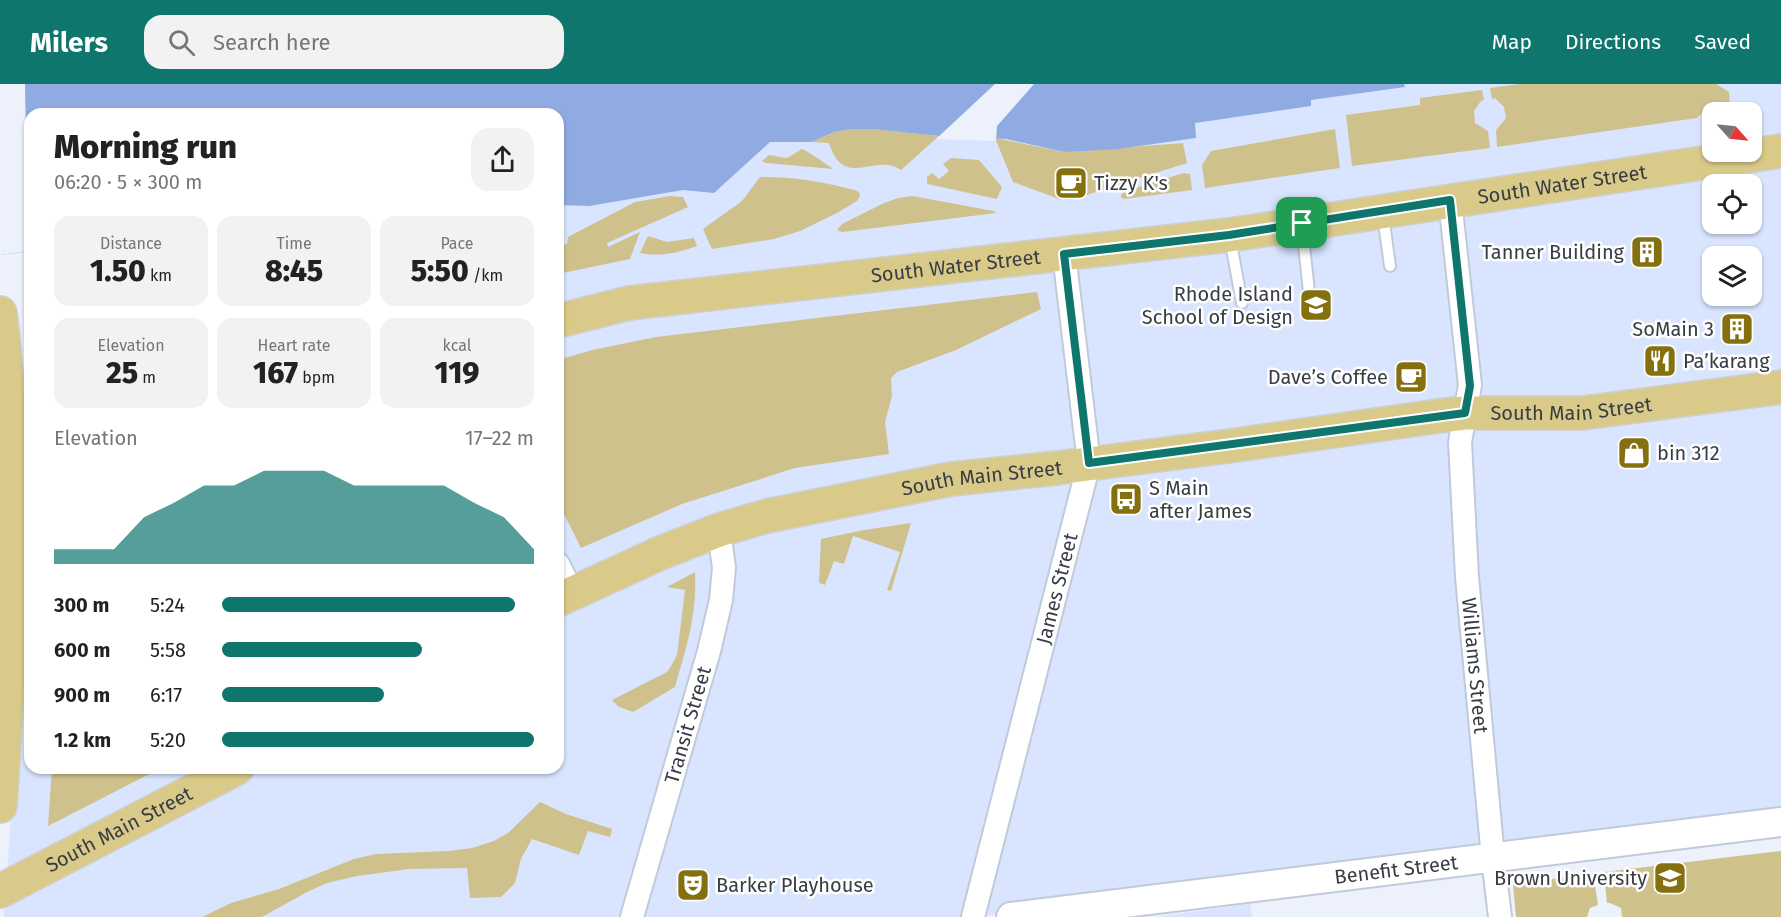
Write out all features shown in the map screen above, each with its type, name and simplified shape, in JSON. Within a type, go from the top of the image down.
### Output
[{"type":"main road","name":"South Water Street","points":[[564,319],[629,303],[1229,235],[1781,151]]},
{"type":"main road","points":[[0,313],[8,381],[14,588],[0,806]]},
{"type":"main road","name":"South Main Street","points":[[564,585],[658,554],[719,530],[767,516],[951,479],[1465,413],[1583,413],[1781,387]]},
{"type":"main road","name":"South Main Street","points":[[0,891],[225,774]]},
{"type":"street","name":"Williams Street","points":[[1450,200],[1470,386],[1460,442],[1467,577],[1500,917]]},
{"type":"street","name":"James Street","points":[[973,917],[1089,463],[1064,254]]},
{"type":"street","name":"Transit Street","points":[[632,917],[719,610],[724,568],[719,530]]},
{"type":"street","name":"Benefit Street","points":[[1011,917],[1040,916],[1781,822]]},
{"type":"lane","points":[[1383,212],[1390,266]]},
{"type":"lane","points":[[1302,223],[1309,292]]},
{"type":"lane","points":[[1229,235],[1242,303]]},
{"type":"shaded area","points":[[23,84],[1781,84],[1781,822],[974,917],[4,917],[24,629],[24,774],[564,774],[564,108],[24,108],[24,350]]},
{"type":"shaded area","points":[[1520,84],[1716,84],[1729,92],[1730,102],[1702,102],[1702,114],[1697,118],[1497,147],[1496,130],[1506,118],[1504,107],[1495,98],[1492,99],[1490,88]]},
{"type":"shaded area","points":[[1482,90],[1484,100],[1474,111],[1475,123],[1488,131],[1490,148],[1352,166],[1346,115],[1420,105],[1420,98]]},
{"type":"shaded area","points":[[851,129],[939,136],[901,170],[881,165],[852,168],[843,165],[835,157],[829,143],[811,142],[834,132]]},
{"type":"shaded area","points":[[1335,129],[1340,168],[1205,188],[1202,165],[1211,151]]},
{"type":"shaded area","points":[[995,138],[1065,152],[1183,143],[1187,163],[1071,200],[1059,199],[1013,182]]},
{"type":"shaded area","points":[[802,149],[833,169],[762,161],[769,155],[787,158]]},
{"type":"shaded area","points":[[951,158],[979,160],[1002,187],[997,199],[927,184],[927,177],[932,173],[939,179],[949,171],[943,164]]},
{"type":"shaded area","points":[[1184,173],[1190,174],[1192,190],[1124,199],[1121,197],[1125,191]]},
{"type":"shaded area","points":[[760,177],[784,177],[820,182],[855,190],[860,196],[857,201],[837,213],[800,231],[774,239],[712,249],[703,229],[742,201]]},
{"type":"shaded area","points":[[670,196],[683,197],[688,207],[607,243],[608,247],[640,232],[630,259],[564,273],[564,245],[567,244],[568,237],[635,202]]},
{"type":"shaded area","points":[[912,196],[996,213],[842,232],[837,230],[842,224],[884,203]]},
{"type":"shaded area","points":[[648,236],[667,242],[694,238],[697,246],[669,254],[640,253]]},
{"type":"shaded area","points":[[1037,292],[1041,309],[956,350],[897,372],[891,378],[892,396],[885,422],[889,454],[795,468],[682,504],[581,548],[564,514],[564,358],[656,337]]},
{"type":"shaded area","points":[[911,523],[891,591],[887,590],[900,552],[853,536],[844,564],[834,561],[825,585],[819,583],[821,539]]},
{"type":"shaded area","points":[[695,572],[693,617],[675,687],[633,712],[619,707],[612,700],[667,672],[671,666],[677,655],[685,590],[667,587]]},
{"type":"shaded area","points":[[52,774],[149,774],[48,826]]},
{"type":"shaded area","points":[[540,802],[566,814],[612,829],[610,837],[588,831],[579,855],[532,839],[521,859],[515,883],[501,897],[470,898],[467,868],[409,869],[357,876],[327,883],[262,917],[202,917],[231,903],[279,889],[354,859],[376,854],[449,851],[472,848],[494,841],[508,833]]},
{"type":"shaded area","name":"Brown University","points":[[1781,851],[1781,917],[1622,917],[1621,908],[1607,903],[1604,872]]},
{"type":"shaded area","points":[[1593,873],[1598,905],[1590,908],[1587,917],[1516,917],[1513,885]]},
{"type":"shaded area","points":[[1250,904],[1252,917],[1155,917]]},
{"type":"water","points":[[0,84],[1404,84],[1405,87],[1311,100],[1311,106],[1195,123],[1196,138],[1118,149],[1065,152],[1006,139],[851,129],[834,132],[811,142],[770,142],[714,193],[683,190],[589,206],[564,205],[564,108],[24,108],[24,252],[0,255]]},
{"type":"pier","points":[[0,84],[25,84],[24,252],[0,255]]},
{"type":"pier","points":[[995,84],[1034,84],[997,126],[996,141],[936,139]]},
{"type":"place","name":"Tizzy K's","points":[[1071,183]]},
{"type":"place","name":"Tanner Building","points":[[1647,252]]},
{"type":"place","name":"Rhode Island School of Design","points":[[1316,305]]},
{"type":"place","name":"SoMain 3","points":[[1737,329]]},
{"type":"place","name":"Pa’karang","points":[[1660,361]]},
{"type":"place","name":"Dave’s Coffee","points":[[1411,377]]},
{"type":"place","name":"bin 312","points":[[1634,453]]},
{"type":"place","name":"S Main after James","points":[[1126,499]]},
{"type":"place","name":"Brown University","points":[[1670,878]]},
{"type":"place","name":"Barker Playhouse","points":[[693,885]]},
{"type":"route","points":[[1450,200],[1470,386],[1465,413],[1089,463],[1064,254],[1229,235],[1302,223],[1450,200]]}]
